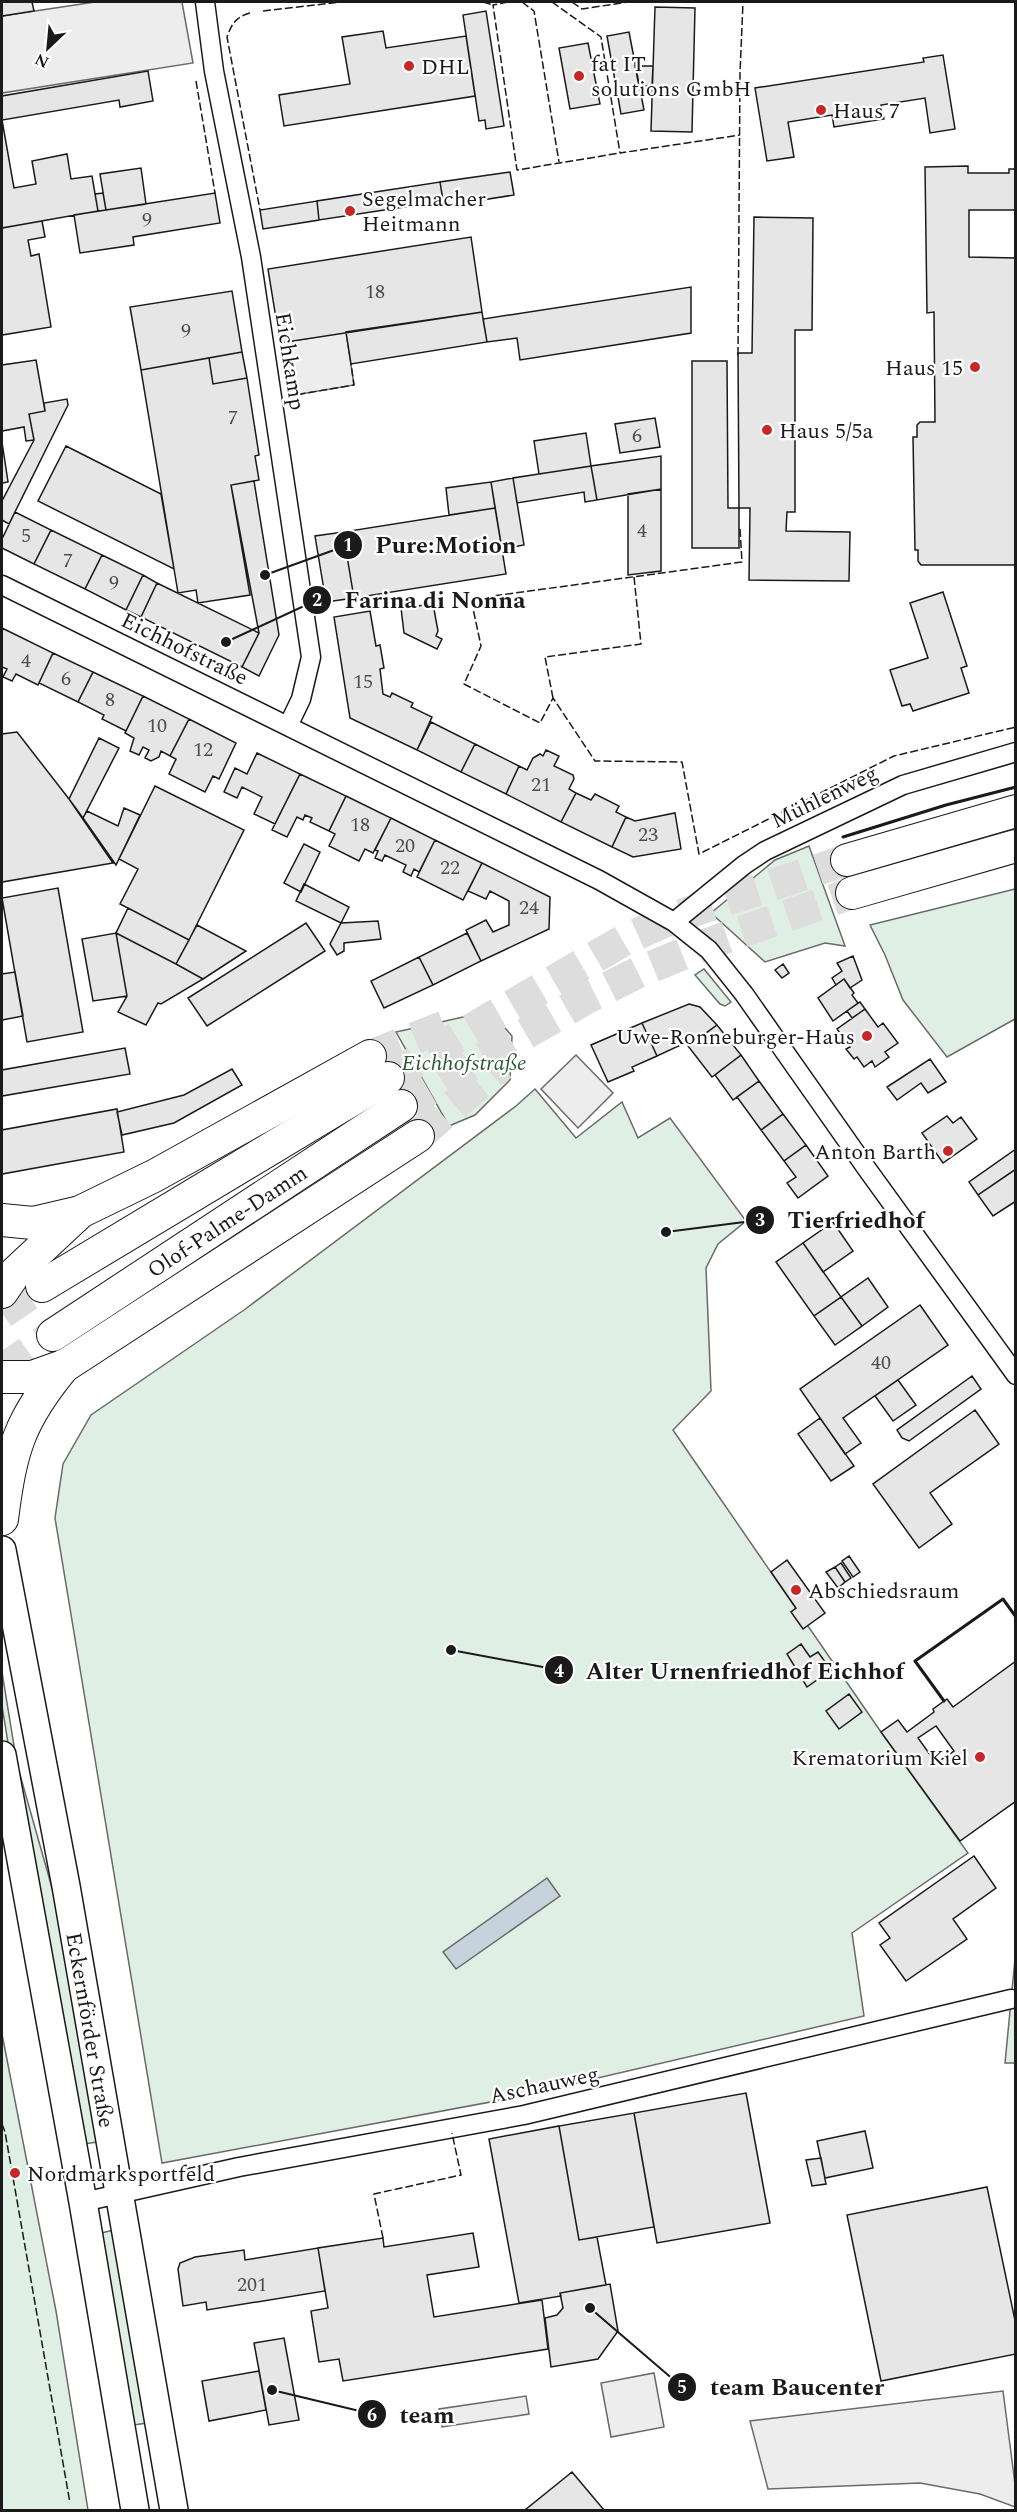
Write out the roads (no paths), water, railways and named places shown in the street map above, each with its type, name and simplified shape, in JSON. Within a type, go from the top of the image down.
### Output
[{"type":"highway","points":[[847,860],[1016,811]]},
{"type":"highway","points":[[852,893],[1016,846]]},
{"type":"highway","points":[[2,1220],[33,1223],[80,1212],[154,1176],[387,1080]]},
{"type":"highway","name":"Olof-Palme-Damm","points":[[42,1286],[387,1080]]},
{"type":"highway","name":"Olof-Palme-Damm","points":[[53,1335],[387,1080]]},
{"type":"highway","points":[[2,1377],[32,1377],[66,1365],[418,1136]]},
{"type":"highway","points":[[2,1292],[15,1273],[80,1212]]},
{"type":"highway","points":[[2,1519],[7,1481],[18,1434],[34,1405],[66,1365]]},
{"type":"main road","name":"Eckernförder Straße","points":[[2,1550],[66,1886],[174,2511]]},
{"type":"main road","name":"Eckernförder Straße","points":[[2,1755],[83,2202],[135,2511]]},
{"type":"street","name":"Eichkamp","points":[[205,2],[214,71],[252,268],[311,657],[301,699],[288,726]]},
{"type":"street","name":"Eichhofstraße","points":[[2,585],[599,880],[674,922],[709,950],[744,994],[1016,1375]]},
{"type":"street","name":"Mühlenweg","points":[[674,922],[744,865],[765,851],[903,785],[1016,752]]},
{"type":"street","name":"Aschauweg","points":[[83,2202],[239,2167],[524,2115],[1011,1999]]},
{"type":"tunnel","points":[[388,1078],[624,940],[675,917],[847,860]]},
{"type":"tunnel","points":[[401,1106],[587,998],[639,972],[702,946],[852,893]]},
{"type":"tunnel","points":[[370,1056],[450,1024]]},
{"type":"tunnel","points":[[418,1136],[501,1065]]},
{"type":"tunnel","points":[[2,1313],[42,1286]]},
{"type":"tunnel","points":[[2,1370],[53,1335]]},
{"type":"place","name":"DHL","points":[[409,66]]},
{"type":"place","name":"fat IT solutions GmbH","points":[[579,76]]},
{"type":"place","name":"Haus 7","points":[[821,110]]},
{"type":"place","name":"Segelmacher Heitmann","points":[[350,211]]},
{"type":"place","name":"Haus 15","points":[[975,367]]},
{"type":"place","name":"Haus 5/5a","points":[[767,430]]},
{"type":"place","name":"Pure:Motion","points":[[265,575]]},
{"type":"place","name":"Farina di Nonna","points":[[226,642]]},
{"type":"place","name":"Uwe-Ronneburger-Haus","points":[[867,1036]]},
{"type":"place","name":"Anton Barth","points":[[948,1151]]},
{"type":"place","name":"Tierfriedhof","points":[[666,1232]]},
{"type":"place","name":"Abschiedsraum","points":[[796,1590]]},
{"type":"place","name":"Alter Urnenfriedhof Eichhof","points":[[451,1650]]},
{"type":"place","name":"Krematorium Kiel","points":[[980,1757]]},
{"type":"place","name":"Nordmarksportfeld","points":[[15,2173]]},
{"type":"place","name":"team Baucenter","points":[[590,2308]]},
{"type":"place","name":"team","points":[[272,2390]]}]
